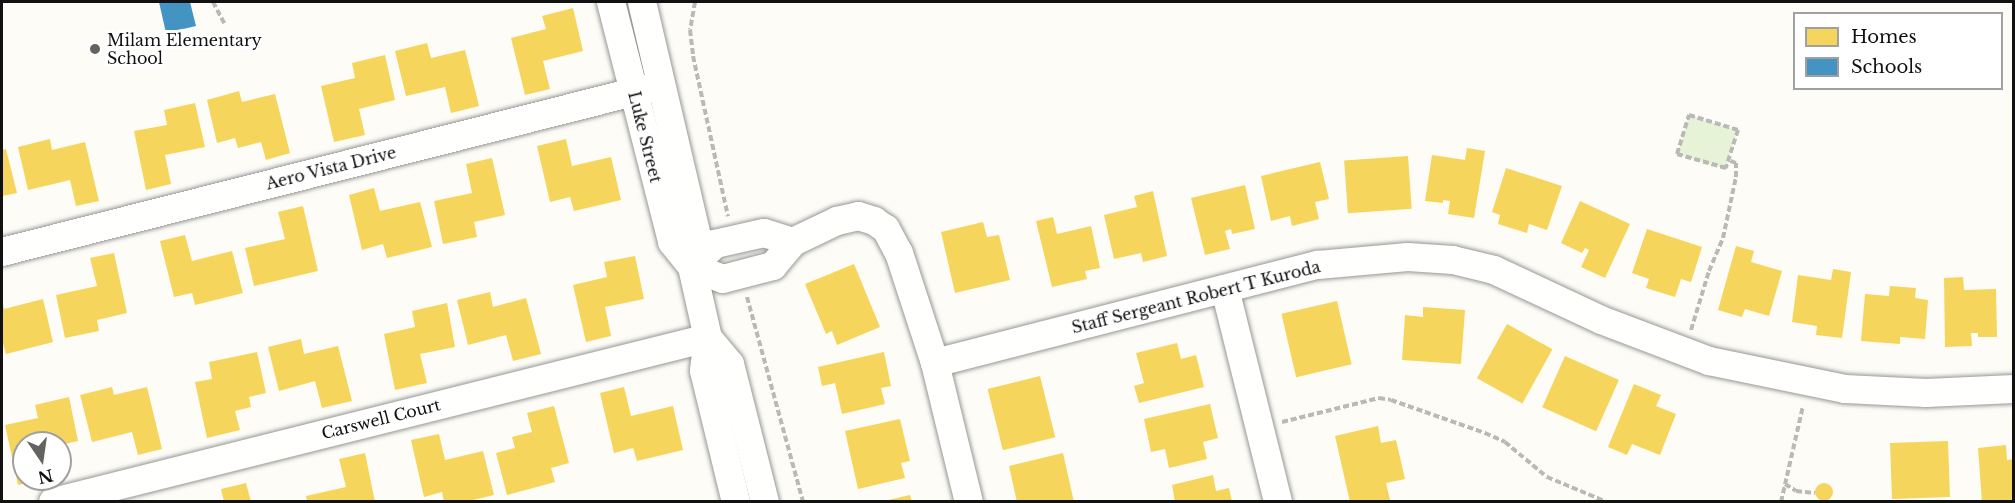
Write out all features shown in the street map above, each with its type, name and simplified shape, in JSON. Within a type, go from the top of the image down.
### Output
[{"type":"street","name":"Luke Street","points":[[611,2],[672,242],[692,267]]},
{"type":"street","name":"Luke Street","points":[[642,2],[697,237],[692,267],[708,338],[704,371],[736,501]]},
{"type":"street","name":"Aero Vista Drive","points":[[2,252],[661,85]]},
{"type":"street","points":[[692,267],[723,279],[773,266],[793,242],[837,221],[858,216],[874,221],[886,230],[899,253],[935,363],[969,501]]},
{"type":"street","name":"Staff Sergeant Robert T Kuroda","points":[[935,363],[1318,265],[1408,257],[1453,260],[1494,270],[1601,320],[1709,361],[1845,388],[1926,393],[2013,389]]},
{"type":"street","points":[[1225,289],[1278,501]]},
{"type":"street","name":"Luke Street","points":[[708,338],[730,364],[765,501]]},
{"type":"street","name":"Carswell Court","points":[[53,501],[708,338]]},
{"type":"path","points":[[213,2],[224,23]]},
{"type":"path","points":[[1689,115],[1738,130],[1728,160],[1726,168],[1677,154],[1689,115]]},
{"type":"path","points":[[1684,352],[1709,270],[1723,238],[1736,177],[1736,163],[1728,160]]},
{"type":"path","points":[[1781,501],[1809,381]]},
{"type":"path","points":[[1260,428],[1385,398],[1505,442],[1547,477],[1607,501]]},
{"type":"path","points":[[1785,484],[1796,491],[1815,493]]},
{"type":"green space","points":[[1689,115],[1738,130],[1726,169],[1677,154]]},
{"type":"building: Homes","points":[[573,8],[583,51],[543,61],[550,89],[525,95],[511,38],[546,29],[542,16]]},
{"type":"building: Homes","points":[[427,43],[431,58],[465,50],[479,106],[451,113],[445,87],[406,96],[395,51]]},
{"type":"building: Homes","points":[[385,55],[395,100],[359,109],[365,135],[334,142],[321,86],[355,78],[352,63]]},
{"type":"building: Homes","points":[[239,91],[242,102],[275,94],[290,153],[266,160],[261,142],[238,148],[235,138],[217,143],[207,100]]},
{"type":"building: Homes","points":[[195,103],[205,147],[165,155],[171,184],[146,190],[134,131],[167,125],[164,110]]},
{"type":"building: Homes","points":[[50,139],[52,150],[85,142],[99,201],[76,206],[70,180],[28,190],[18,147]]},
{"type":"building: Homes","points":[[566,139],[572,166],[611,157],[621,200],[574,211],[570,197],[550,202],[537,146]]},
{"type":"building: Homes","points":[[1467,148],[1485,151],[1474,218],[1448,214],[1450,201],[1443,200],[1443,203],[1425,201],[1432,155],[1465,160]]},
{"type":"building: Homes","points":[[6,149],[17,193],[2,196],[2,150]]},
{"type":"building: Homes","points":[[1408,156],[1412,209],[1348,213],[1344,160]]},
{"type":"building: Homes","points":[[492,158],[505,215],[474,222],[477,237],[443,244],[434,201],[472,193],[466,164]]},
{"type":"building: Homes","points":[[1320,162],[1329,199],[1315,202],[1319,219],[1292,226],[1290,216],[1271,221],[1261,176]]},
{"type":"building: Homes","points":[[1506,168],[1562,186],[1547,230],[1529,224],[1527,233],[1498,224],[1500,215],[1492,212]]},
{"type":"building: Homes","points":[[1245,185],[1255,229],[1232,234],[1231,229],[1225,231],[1230,249],[1205,255],[1191,198]]},
{"type":"building: Homes","points":[[374,188],[380,211],[420,202],[432,247],[387,258],[383,244],[362,250],[349,195]]},
{"type":"building: Homes","points":[[1153,191],[1167,256],[1143,262],[1141,253],[1114,259],[1104,215],[1137,207],[1134,196]]},
{"type":"building: Homes","points":[[1580,201],[1630,224],[1605,278],[1581,267],[1589,250],[1585,248],[1582,253],[1561,243]]},
{"type":"building: Homes","points":[[303,206],[318,271],[254,286],[245,248],[285,239],[278,212]]},
{"type":"building: Homes","points":[[1053,217],[1057,234],[1091,226],[1100,268],[1085,271],[1087,279],[1052,287],[1036,221]]},
{"type":"building: Homes","points":[[983,222],[987,237],[999,235],[1010,280],[955,293],[941,232]]},
{"type":"building: Homes","points":[[1647,229],[1702,247],[1691,282],[1681,279],[1675,297],[1646,288],[1649,279],[1632,273]]},
{"type":"building: Homes","points":[[185,235],[192,261],[232,251],[243,293],[195,305],[192,293],[174,297],[160,241]]},
{"type":"building: Homes","points":[[1736,246],[1754,251],[1751,262],[1782,271],[1769,316],[1745,309],[1742,317],[1718,310]]},
{"type":"building: Homes","points":[[114,253],[127,313],[97,320],[99,331],[65,338],[56,295],[97,286],[90,258]]},
{"type":"building: Homes","points":[[635,256],[644,299],[605,307],[611,336],[586,342],[573,285],[607,277],[604,262]]},
{"type":"building: Homes","points":[[854,264],[880,327],[837,345],[832,331],[826,334],[805,284]]},
{"type":"building: Homes","points":[[1833,269],[1851,272],[1842,338],[1816,335],[1817,326],[1792,322],[1798,275],[1831,280]]},
{"type":"building: Homes","points":[[1963,277],[1964,290],[1996,289],[1997,337],[1978,337],[1978,333],[1971,333],[1972,346],[1945,347],[1944,278]]},
{"type":"building: Homes","points":[[1890,286],[1916,288],[1915,298],[1928,300],[1925,339],[1900,337],[1900,344],[1861,341],[1865,294],[1889,296]]},
{"type":"building: Homes","points":[[490,292],[493,307],[526,298],[541,354],[513,361],[506,335],[468,345],[457,300]]},
{"type":"building: Homes","points":[[43,299],[53,342],[6,354],[2,340],[2,301],[4,309]]},
{"type":"building: Homes","points":[[1337,301],[1352,364],[1296,377],[1281,314]]},
{"type":"building: Homes","points":[[447,303],[455,347],[420,354],[427,383],[395,390],[384,334],[415,327],[412,311]]},
{"type":"building: Homes","points":[[1423,307],[1465,310],[1461,364],[1402,360],[1405,315],[1423,317]]},
{"type":"building: Homes","points":[[1507,324],[1552,349],[1522,403],[1477,378]]},
{"type":"building: Homes","points":[[301,339],[304,354],[338,346],[352,401],[322,408],[315,381],[279,391],[268,347]]},
{"type":"building: Homes","points":[[1177,343],[1181,359],[1196,355],[1204,387],[1139,403],[1134,386],[1144,383],[1136,353]]},
{"type":"building: Homes","points":[[257,352],[266,393],[249,397],[251,407],[235,411],[240,430],[207,438],[195,382],[212,379],[209,362]]},
{"type":"building: Homes","points":[[884,352],[891,386],[881,388],[885,404],[842,414],[835,383],[822,386],[818,367]]},
{"type":"building: Homes","points":[[1565,356],[1619,380],[1596,431],[1542,407]]},
{"type":"building: Homes","points":[[1040,376],[1055,437],[1003,450],[988,389]]},
{"type":"building: Homes","points":[[1634,384],[1661,395],[1656,406],[1676,414],[1660,455],[1632,444],[1627,455],[1608,447]]},
{"type":"building: Homes","points":[[112,387],[114,395],[147,387],[162,449],[138,455],[132,432],[92,442],[80,395]]},
{"type":"building: Homes","points":[[624,387],[631,416],[673,406],[683,450],[637,461],[633,448],[614,453],[600,393]]},
{"type":"building: Homes","points":[[69,397],[78,441],[72,442],[72,431],[12,431],[12,457],[5,425],[38,418],[35,405]]},
{"type":"building: Homes","points":[[1210,404],[1218,438],[1203,442],[1207,459],[1169,468],[1165,449],[1151,452],[1144,419]]},
{"type":"building: Homes","points":[[554,406],[569,463],[551,468],[555,482],[507,495],[496,453],[515,448],[512,437],[532,432],[527,413]]},
{"type":"building: Homes","points":[[900,419],[910,461],[901,463],[905,478],[858,489],[845,431]]},
{"type":"building: Homes","points":[[1378,426],[1381,443],[1396,440],[1405,479],[1386,483],[1390,500],[1350,502],[1335,436]]},
{"type":"building: Homes","points":[[439,434],[445,460],[483,451],[494,495],[465,502],[444,502],[442,492],[424,497],[411,440]]},
{"type":"building: Homes","points":[[1948,441],[1950,497],[1892,499],[1890,443]]},
{"type":"building: Homes","points":[[2006,445],[2007,460],[2014,459],[2014,502],[1982,502],[1978,448]]},
{"type":"building: Homes","points":[[365,453],[375,502],[307,502],[306,496],[346,487],[339,459]]},
{"type":"building: Homes","points":[[1063,453],[1074,502],[1017,502],[1009,466]]},
{"type":"building: Homes","points":[[1213,475],[1216,491],[1229,488],[1232,502],[1175,502],[1172,485]]},
{"type":"building: Homes","points":[[246,483],[251,502],[224,502],[221,489]]},
{"type":"building: Homes","points":[[1820,483],[1828,483],[1833,488],[1831,499],[1820,501],[1815,496],[1815,488]]},
{"type":"building: Homes","points":[[910,495],[912,502],[884,502],[884,501]]},
{"type":"building: Schools","points":[[159,2],[190,2],[196,26],[166,33]]},
{"type":"place","name":"Milam Elementary School","points":[[95,49]]}]
